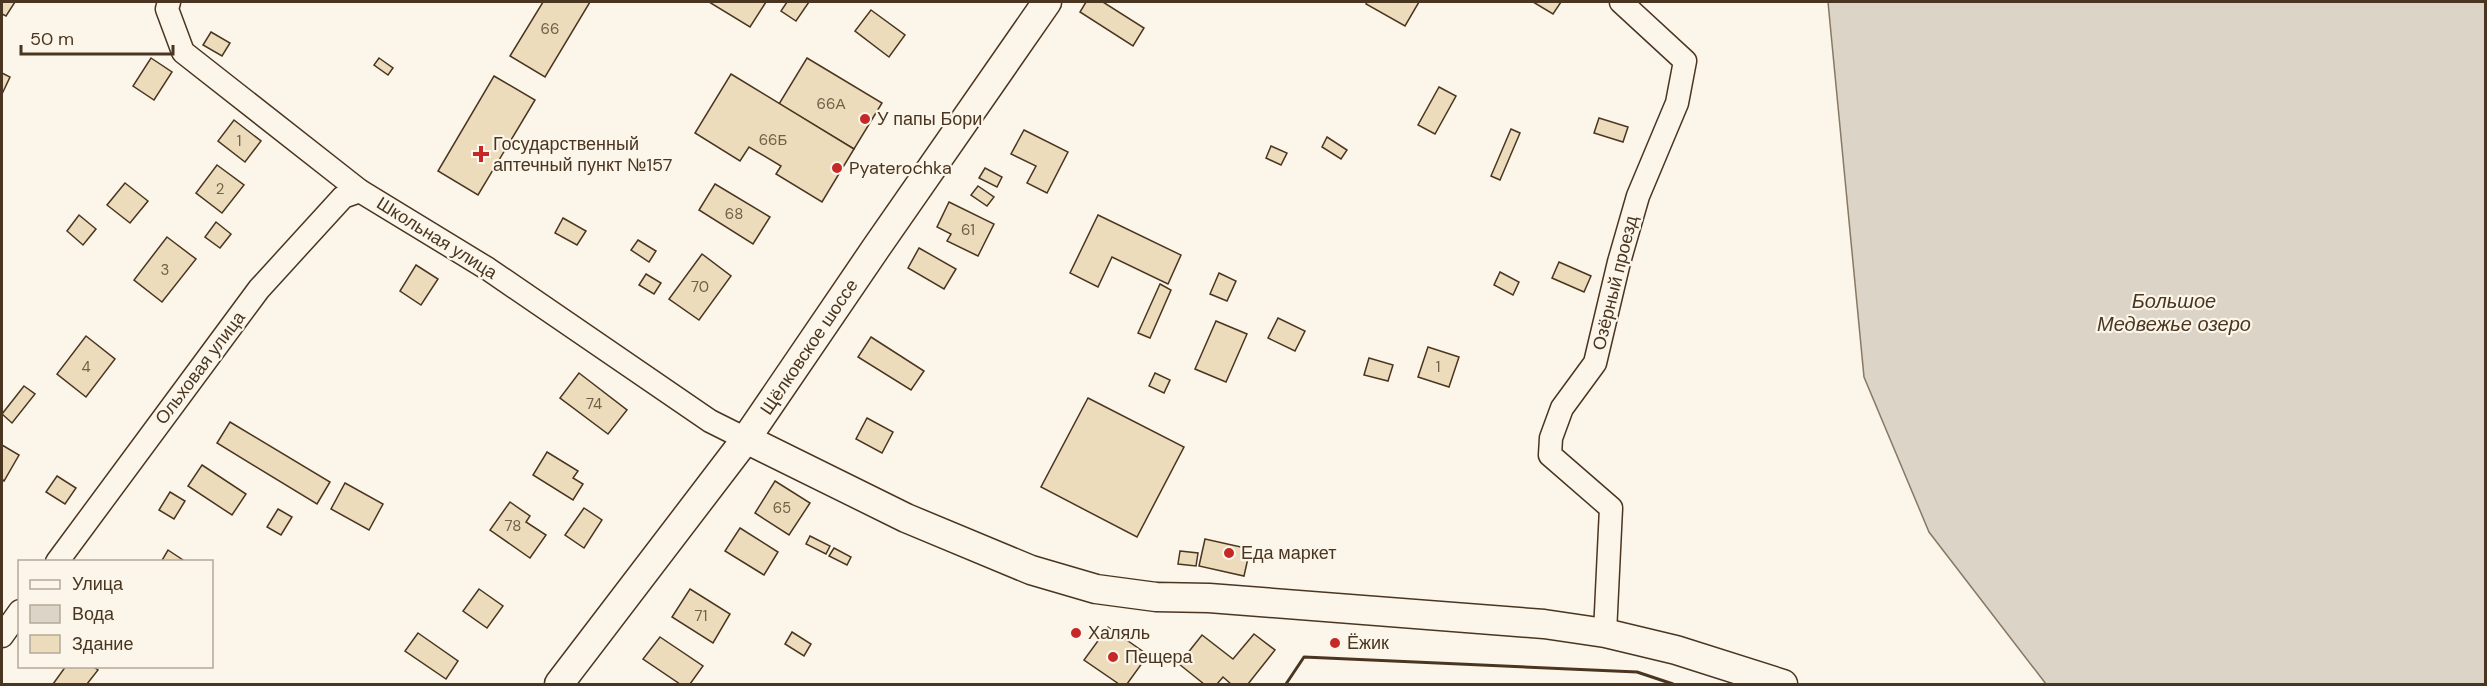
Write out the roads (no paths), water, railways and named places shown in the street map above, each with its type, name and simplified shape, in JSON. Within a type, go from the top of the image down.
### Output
[{"type":"main road","name":"Щёлковское шоссе","points":[[559,684],[746,439],[1047,2]]},
{"type":"main road","points":[[746,439],[906,518],[1031,570],[1096,589],[1156,597],[1233,599],[1544,624],[1605,633],[1676,650],[1783,684]]},
{"type":"street","name":"Школьная улица","points":[[169,2],[167,9],[183,52],[360,191],[488,269],[710,421],[746,439]]},
{"type":"street","name":"Озёрный проезд","points":[[1605,633],[1611,508],[1550,455],[1551,438],[1562,408],[1595,363],[1619,262],[1638,196],[1677,103],[1685,61],[1621,2]]},
{"type":"street","name":"Ольховая улица","points":[[58,560],[259,289],[344,197],[360,191]]},
{"type":"street","points":[[2,636],[18,614]]},
{"type":"water","name":"Большое Медвежье озеро","points":[[1828,2],[2485,2],[2485,684],[2046,684],[1929,532],[1864,377]]},
{"type":"place","name":"У папы Бори","points":[[865,119]]},
{"type":"place","name":"Государственный аптечный пункт №157","points":[[481,154]]},
{"type":"place","name":"Pyaterochka","points":[[837,168]]},
{"type":"place","name":"Еда маркет","points":[[1229,553]]},
{"type":"place","name":"Халяль","points":[[1076,633]]},
{"type":"place","name":"Ёжик","points":[[1335,643]]},
{"type":"place","name":"Пещера","points":[[1113,657]]}]
